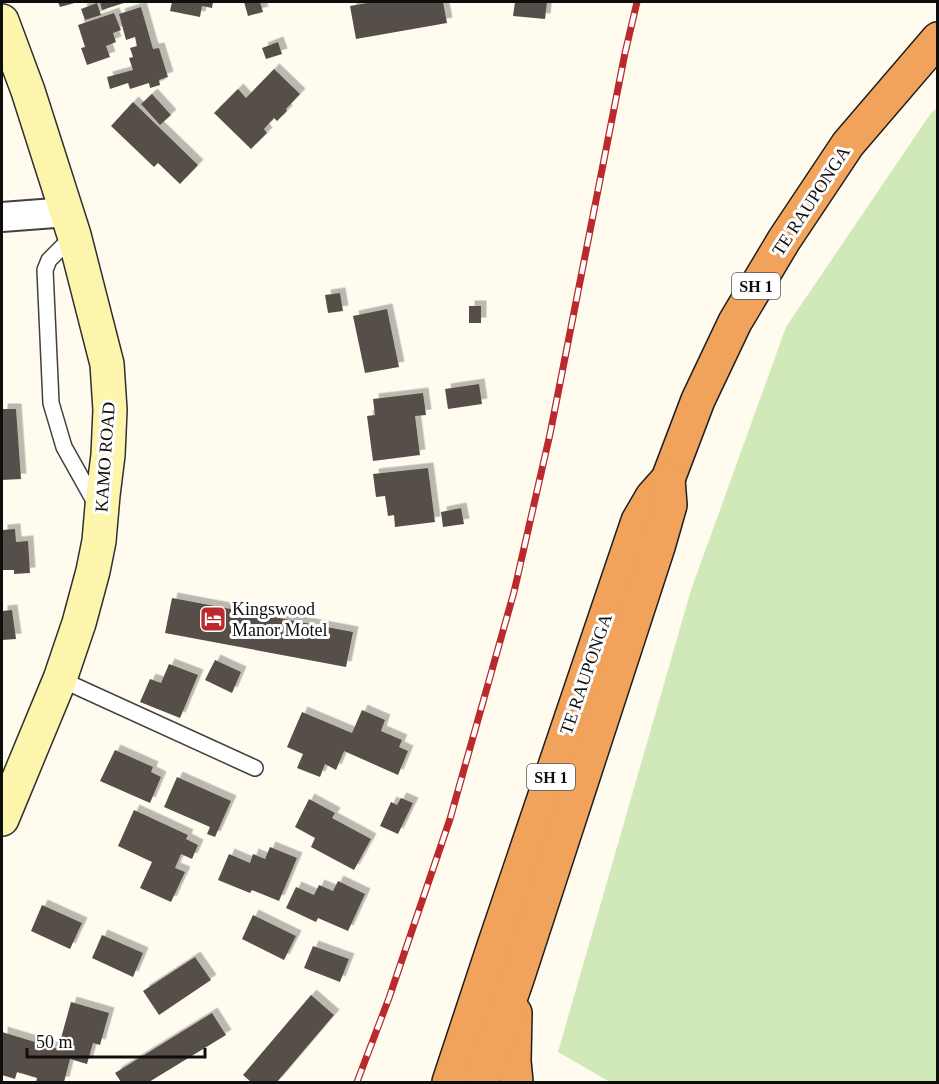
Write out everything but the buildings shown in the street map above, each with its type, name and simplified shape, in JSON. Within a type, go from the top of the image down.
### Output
[{"type":"highway","name":"TE RAUPONGA","points":[[449,1083],[638,521],[652,497],[668,479],[698,400],[735,322],[772,260],[848,144],[938,39]]},
{"type":"highway","name":"TE RAUPONGA","points":[[481,1083],[658,547],[670,505],[668,479]]},
{"type":"highway","points":[[516,1083],[514,1031],[517,979]]},
{"type":"main road","name":"KAMO ROAD","points":[[2,21],[28,91],[71,224],[107,364],[110,410],[108,455],[99,540],[93,571],[60,680],[2,819]]},
{"type":"street","points":[[2,217],[71,224]]},
{"type":"lane","points":[[71,224],[45,270],[51,403],[64,447],[101,514]]},
{"type":"lane","points":[[60,680],[255,768]]},
{"type":"green space","points":[[937,108],[937,1082],[610,1082],[558,1052],[691,590],[786,327],[931,113]]},
{"type":"railway","points":[[357,1082],[389,998],[450,819],[514,592],[550,434],[637,2]]},
{"type":"place","name":"Kingswood Manor Motel","points":[[213,619]]}]
